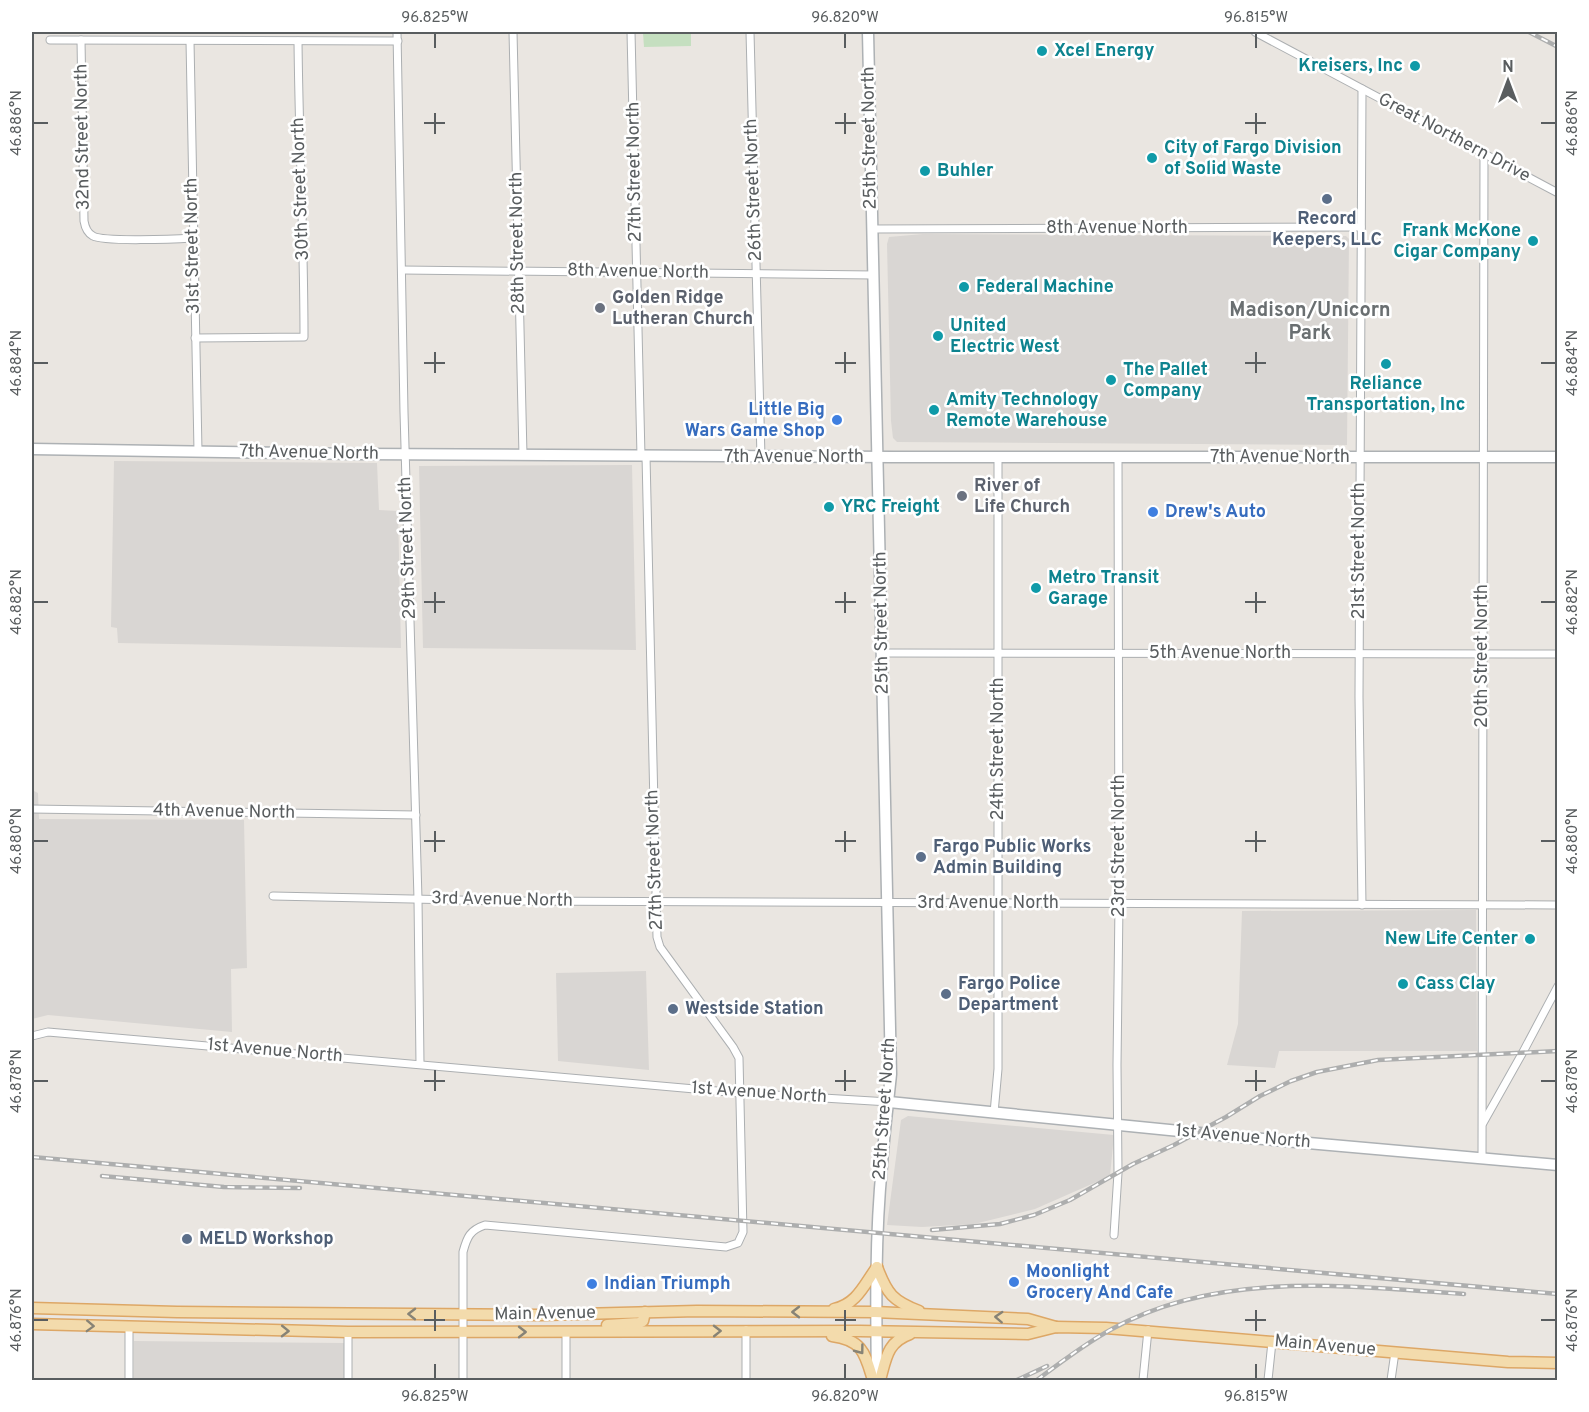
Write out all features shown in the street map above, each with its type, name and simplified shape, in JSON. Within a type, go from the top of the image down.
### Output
[{"type":"main road","points":[[818,1312],[850,1304],[861,1293],[877,1267]]},
{"type":"main road","points":[[877,1267],[884,1287],[894,1299],[928,1314]]},
{"type":"main road","name":"Main Avenue","points":[[32,1308],[541,1315],[645,1312],[875,1312],[1028,1319],[1056,1327],[1148,1330],[1508,1362],[1557,1363]]},
{"type":"main road","points":[[143,1327],[200,1321],[208,1312]]},
{"type":"main road","points":[[550,1332],[639,1323],[643,1321],[645,1312]]},
{"type":"main road","name":"Main Avenue","points":[[32,1324],[348,1332],[746,1330],[1028,1334],[1056,1327]]},
{"type":"main road","points":[[790,1331],[844,1338],[856,1343],[866,1357],[876,1380]]},
{"type":"main road","points":[[876,1380],[894,1343],[899,1337],[916,1332]]},
{"type":"street","name":"29th Street North","points":[[397,32],[420,1064]]},
{"type":"street","name":"28th Street North","points":[[513,32],[523,455]]},
{"type":"street","name":"27th Street North","points":[[463,1314],[463,1252],[467,1236],[475,1228],[485,1225],[726,1247],[738,1243],[743,1232],[739,1058],[660,947],[657,937],[631,32]]},
{"type":"street","name":"26th Street North","points":[[750,32],[761,457]]},
{"type":"street","name":"25th Street North","points":[[868,32],[891,1074],[879,1215],[875,1312],[876,1380]]},
{"type":"street","name":"Great Northern Drive","points":[[1255,32],[1557,193]]},
{"type":"street","points":[[50,40],[398,41]]},
{"type":"street","name":"32nd Street North","points":[[81,40],[86,230],[94,237],[114,239],[192,238]]},
{"type":"street","name":"31st Street North","points":[[190,40],[192,238],[198,451]]},
{"type":"street","name":"30th Street North","points":[[195,338],[304,337],[304,240],[298,41]]},
{"type":"street","name":"21st Street North","points":[[1362,89],[1359,457],[1362,905]]},
{"type":"street","name":"20th Street North","points":[[1482,1159],[1484,153]]},
{"type":"street","name":"8th Avenue North","points":[[873,229],[1361,227]]},
{"type":"street","name":"8th Avenue North","points":[[402,270],[874,275]]},
{"type":"street","name":"7th Avenue North","points":[[32,449],[761,457],[1557,457]]},
{"type":"street","name":"24th Street North","points":[[994,1113],[999,1069],[999,457]]},
{"type":"street","name":"23rd Street North","points":[[1114,1235],[1118,1173],[1118,457]]},
{"type":"street","name":"5th Avenue North","points":[[883,653],[1557,654]]},
{"type":"street","name":"4th Avenue North","points":[[32,808],[416,815]]},
{"type":"street","name":"3rd Avenue North","points":[[273,896],[655,902],[1557,905]]},
{"type":"street","points":[[1482,1125],[1557,986]]},
{"type":"street","name":"1st Avenue North","points":[[32,1036],[48,1032],[740,1093],[889,1102],[1557,1165]]},
{"type":"street","points":[[463,1314],[463,1380]]},
{"type":"street","points":[[129,1327],[129,1380]]},
{"type":"street","points":[[746,1330],[746,1380]]},
{"type":"street","points":[[1143,1380],[1148,1330]]},
{"type":"street","points":[[348,1332],[348,1380]]},
{"type":"street","points":[[566,1332],[566,1380]]},
{"type":"street","points":[[1268,1380],[1272,1341]]},
{"type":"street","points":[[1391,1380],[1395,1352]]},
{"type":"shaded area","points":[[923,234],[1346,236],[1349,239],[1347,445],[897,442],[893,438],[891,421],[887,244],[889,237]]},
{"type":"shaded area","points":[[114,461],[377,463],[379,510],[398,511],[401,648],[118,643],[117,628],[111,627]]},
{"type":"shaded area","points":[[632,465],[636,650],[423,648],[419,466]]},
{"type":"shaded area","points":[[32,790],[38,793],[39,819],[244,820],[247,968],[231,969],[232,1032],[48,1015],[32,1019]]},
{"type":"shaded area","points":[[1476,910],[1477,1051],[1279,1051],[1275,1068],[1227,1065],[1238,1024],[1242,911]]},
{"type":"shaded area","points":[[646,971],[649,1070],[558,1061],[556,973]]},
{"type":"shaded area","points":[[908,1116],[1114,1135],[1110,1176],[1035,1209],[974,1224],[922,1227],[887,1225],[901,1120]]},
{"type":"shaded area","points":[[134,1341],[344,1343],[344,1380],[134,1380]]},
{"type":"green space","points":[[691,32],[691,46],[644,47],[643,33]]},
{"type":"railway","points":[[1529,32],[1558,47]]},
{"type":"railway","points":[[932,1230],[1000,1224],[1034,1215],[1070,1200],[1133,1164],[1226,1117],[1260,1096],[1317,1072],[1378,1060],[1558,1051]]},
{"type":"railway","points":[[32,1157],[1558,1294]]},
{"type":"railway","points":[[102,1176],[224,1187],[300,1188]]},
{"type":"railway","points":[[1037,1380],[1112,1329],[1153,1310],[1196,1298],[1240,1290],[1285,1286],[1375,1288],[1464,1294]]},
{"type":"railway","points":[[1017,1380],[1047,1366]]},
{"type":"place","name":"Xcel Energy","points":[[1042,51]]},
{"type":"place","name":"Kreisers, Inc","points":[[1415,66]]},
{"type":"place","name":"City of Fargo Division of Solid Waste","points":[[1152,158]]},
{"type":"place","name":"Buhler","points":[[925,171]]},
{"type":"place","name":"Record Keepers, LLC","points":[[1327,199]]},
{"type":"place","name":"Frank McKone Cigar Company","points":[[1533,241]]},
{"type":"place","name":"Federal Machine","points":[[964,287]]},
{"type":"place","name":"Golden Ridge Lutheran Church","points":[[600,308]]},
{"type":"place","name":"United Electric West","points":[[938,336]]},
{"type":"place","name":"Reliance Transportation, Inc","points":[[1386,364]]},
{"type":"place","name":"The Pallet Company","points":[[1111,380]]},
{"type":"place","name":"Amity Technology Remote Warehouse","points":[[934,410]]},
{"type":"place","name":"Little Big Wars Game Shop","points":[[837,420]]},
{"type":"place","name":"River of Life Church","points":[[962,496]]},
{"type":"place","name":"YRC Freight","points":[[829,507]]},
{"type":"place","name":"Drew's Auto","points":[[1153,512]]},
{"type":"place","name":"Metro Transit Garage","points":[[1036,588]]},
{"type":"place","name":"Fargo Public Works Admin Building","points":[[921,857]]},
{"type":"place","name":"New Life Center","points":[[1530,939]]},
{"type":"place","name":"Cass Clay","points":[[1403,984]]},
{"type":"place","name":"Fargo Police Department","points":[[946,994]]},
{"type":"place","name":"Westside Station","points":[[673,1009]]},
{"type":"place","name":"MELD Workshop","points":[[187,1239]]},
{"type":"place","name":"Moonlight Grocery And Cafe","points":[[1014,1282]]},
{"type":"place","name":"Indian Triumph","points":[[592,1284]]},
{"type":"district","name":"Madison/Unicorn Park","points":[[1310,322]]}]
